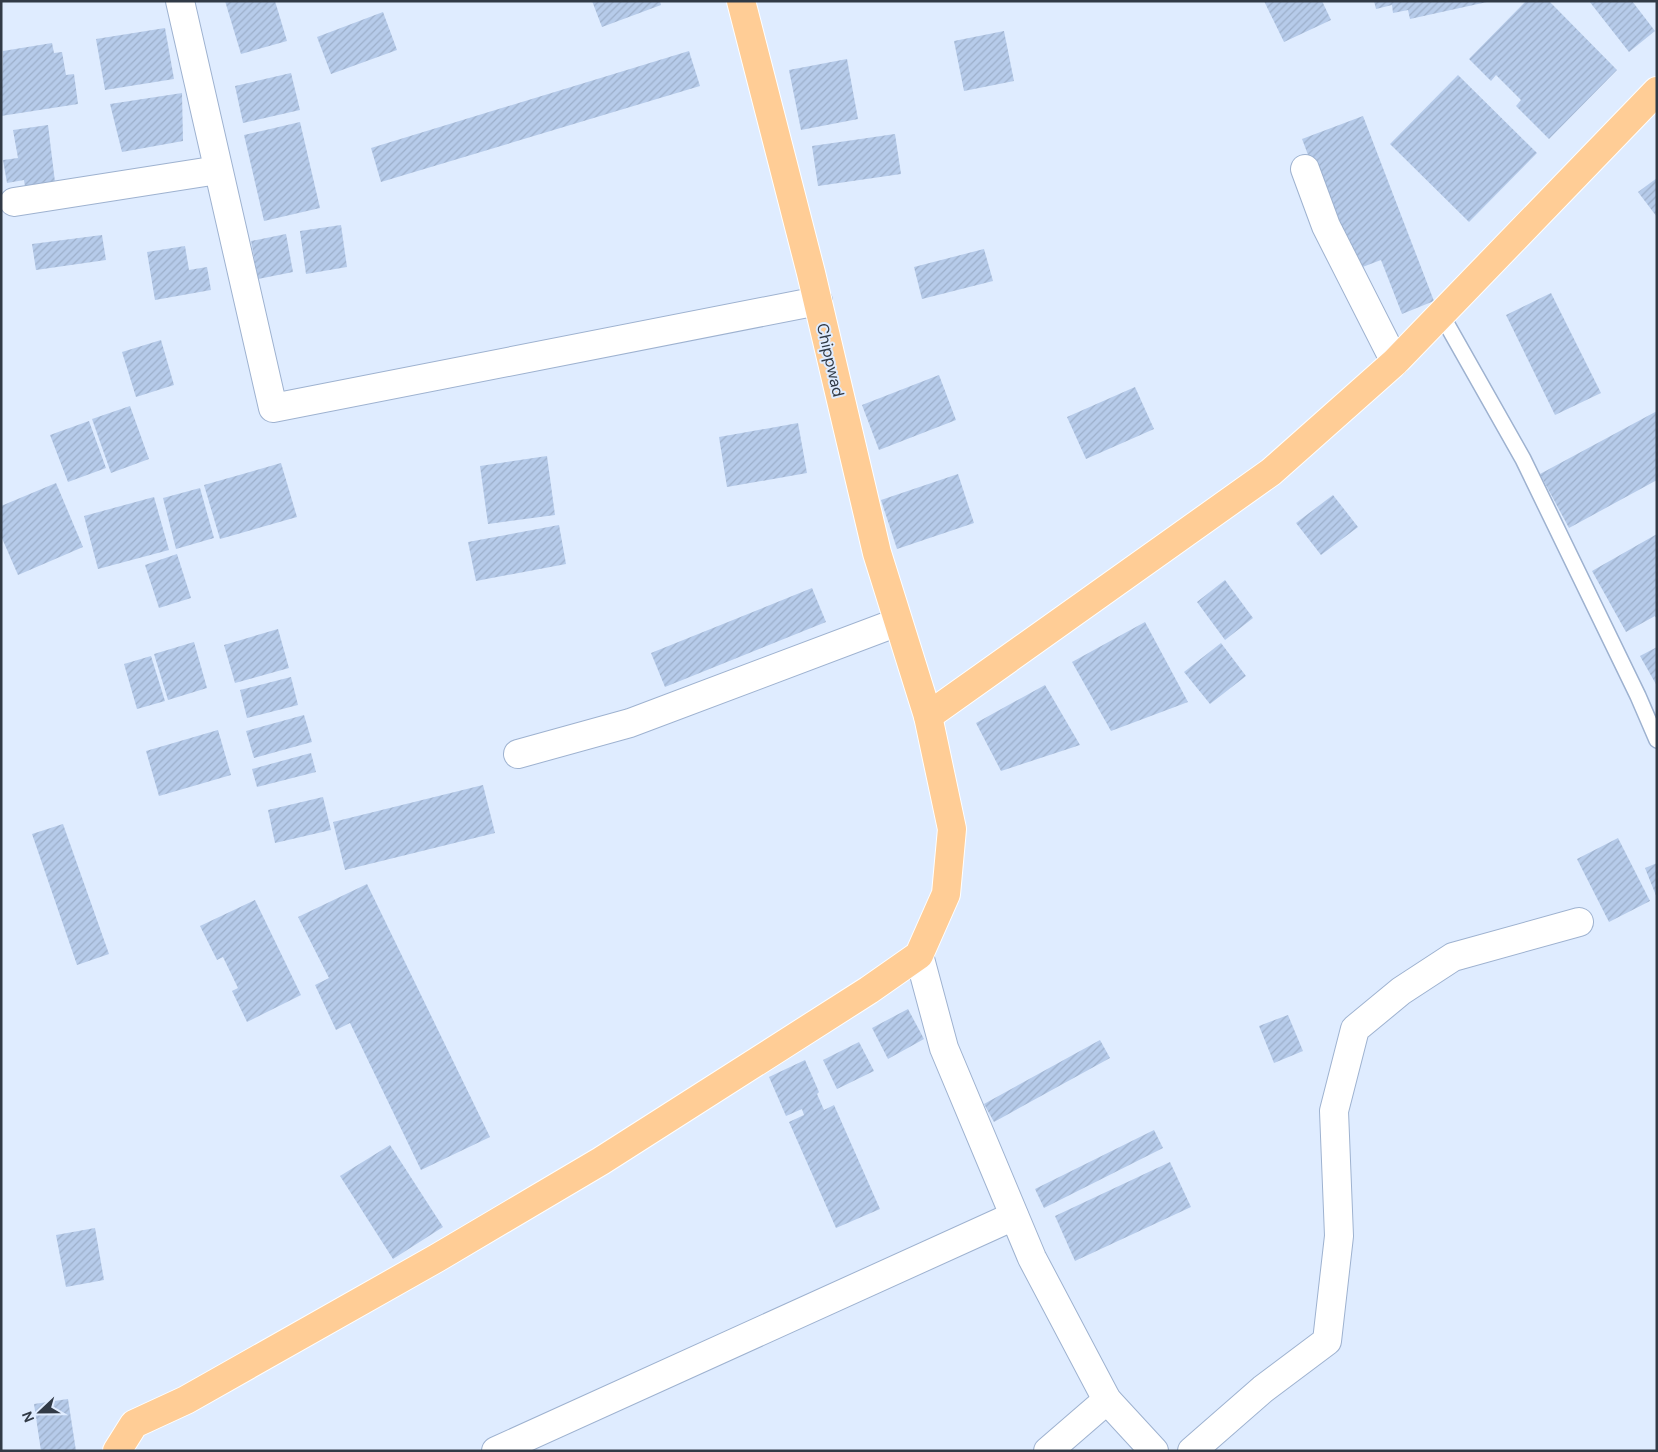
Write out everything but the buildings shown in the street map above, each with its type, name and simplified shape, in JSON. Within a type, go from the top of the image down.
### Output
[{"type":"main road","name":"Chippwad","points":[[741,1],[818,302],[877,553],[928,716],[952,829],[946,894],[919,955]]},
{"type":"main road","points":[[928,716],[1270,472],[1395,362],[1657,91]]},
{"type":"main road","points":[[117,1451],[134,1424],[194,1395],[437,1258],[601,1161],[869,990],[919,955]]},
{"type":"street","points":[[180,1],[273,408],[818,302]]},
{"type":"street","points":[[1305,169],[1326,226],[1395,362]]},
{"type":"street","points":[[14,202],[218,170]]},
{"type":"street","points":[[518,754],[630,723],[898,622]]},
{"type":"street","points":[[1192,1451],[1263,1389],[1328,1341],[1339,1236],[1334,1111],[1355,1029],[1402,991],[1453,957],[1579,922]]},
{"type":"street","points":[[919,955],[944,1048],[1032,1258],[1107,1400],[1154,1451]]},
{"type":"street","points":[[496,1451],[1014,1216]]},
{"type":"street","points":[[1048,1451],[1107,1400]]},
{"type":"lane","points":[[1441,314],[1523,459],[1638,696],[1657,740]]}]
